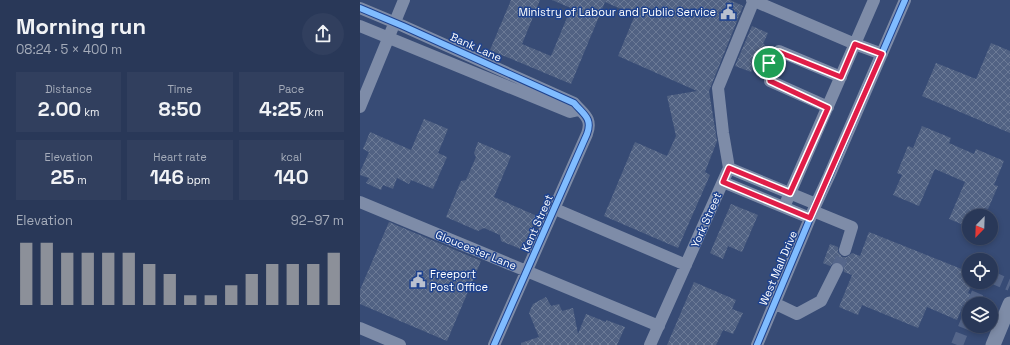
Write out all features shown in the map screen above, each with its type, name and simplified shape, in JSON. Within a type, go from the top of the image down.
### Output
[{"type":"main road","points":[[993,345],[1010,304]]},
{"type":"street","points":[[360,107],[404,0]]},
{"type":"street","points":[[813,211],[790,193],[729,168],[718,88],[753,0],[855,44],[882,54]]},
{"type":"street","points":[[784,207],[874,0]]},
{"type":"street","name":"West Mall Drive","points":[[757,345],[813,211],[905,0]]},
{"type":"street","name":"Bank Lane","points":[[360,8],[395,22],[574,103],[580,110]]},
{"type":"street","points":[[360,26],[570,112],[580,110]]},
{"type":"street","points":[[828,108],[770,81],[769,63],[779,52],[841,77]]},
{"type":"street","name":"Kent Street","points":[[494,345],[528,271],[589,128],[587,118],[580,110]]},
{"type":"street","name":"York Street","points":[[650,345],[729,168]]},
{"type":"street","points":[[723,182],[784,207],[813,211],[852,227],[845,250]]},
{"type":"street","name":"Gloucester Lane","points":[[360,202],[659,326]]},
{"type":"street","points":[[555,208],[686,265]]},
{"type":"street","points":[[774,303],[797,314],[821,301],[837,269]]},
{"type":"street","points":[[360,328],[400,345]]},
{"type":"building","points":[[511,0],[540,0],[522,44],[551,56],[571,8],[552,0],[730,0],[743,6],[709,91],[717,141],[705,172],[710,175],[678,248],[604,216],[635,142],[667,156],[676,136],[667,96],[697,91],[618,56],[635,15],[605,2],[571,84],[490,50]]},
{"type":"building","points":[[752,26],[768,33],[763,44],[765,45],[751,72],[735,66]]},
{"type":"building","points":[[991,43],[1010,51],[1010,133],[922,96],[936,63],[976,79]]},
{"type":"building","points":[[424,119],[448,129],[438,153],[447,157],[433,189],[411,180],[409,184],[397,178],[393,189],[383,185],[381,190],[366,183],[369,178],[360,175],[360,172],[369,152],[363,149],[370,132],[411,150]]},
{"type":"building","points":[[922,126],[951,138],[949,143],[974,154],[976,149],[1004,161],[994,185],[998,186],[988,209],[962,209],[962,224],[949,219],[965,182],[935,169],[919,206],[893,195],[902,175],[897,173],[908,146],[913,148]]},
{"type":"building","points":[[478,142],[511,156],[494,197],[537,216],[523,250],[501,241],[500,235],[484,228],[478,231],[446,217],[461,181],[466,180],[476,157],[474,153]]},
{"type":"building","points":[[731,204],[758,215],[742,252],[728,246],[723,259],[710,253]]},
{"type":"building","name":"Freeport Post Office","points":[[389,222],[481,261],[447,341],[360,304],[360,290]]},
{"type":"building","points":[[869,232],[962,269],[962,289],[970,289],[968,293],[977,297],[962,297],[962,308],[957,320],[927,307],[918,328],[862,305],[858,315],[839,307],[852,275],[844,272],[843,265],[840,262],[833,263],[830,266],[823,263],[830,244],[838,247],[838,252],[842,257],[847,257],[852,253],[860,256]]},
{"type":"building","points":[[694,282],[736,300],[732,309],[743,313],[733,334],[723,330],[716,345],[667,345]]},
{"type":"building","points":[[546,297],[551,306],[559,304],[562,311],[573,308],[578,334],[586,314],[606,322],[606,320],[625,327],[617,345],[521,345],[521,343],[539,337],[529,313],[533,304]]},
{"type":"tunnel","points":[[837,269],[845,250]]},
{"type":"tunnel","points":[[998,280],[1010,285]]},
{"type":"tunnel","points":[[976,297],[979,289]]},
{"type":"tunnel","points":[[957,345],[962,332]]},
{"type":"cycle path","points":[[757,345],[816,204],[905,0]]},
{"type":"cycle path","points":[[360,8],[574,103],[584,113],[588,120],[589,129],[587,134],[494,345]]},
{"type":"place","name":"Ministry of Labour and Public Service","points":[[728,12]]},
{"type":"place","name":"Freeport Post Office","points":[[418,280]]},
{"type":"route","points":[[855,44],[882,54],[810,218],[723,182],[729,168],[790,193],[828,108],[770,81],[769,63],[779,52],[841,77],[855,44]]}]
